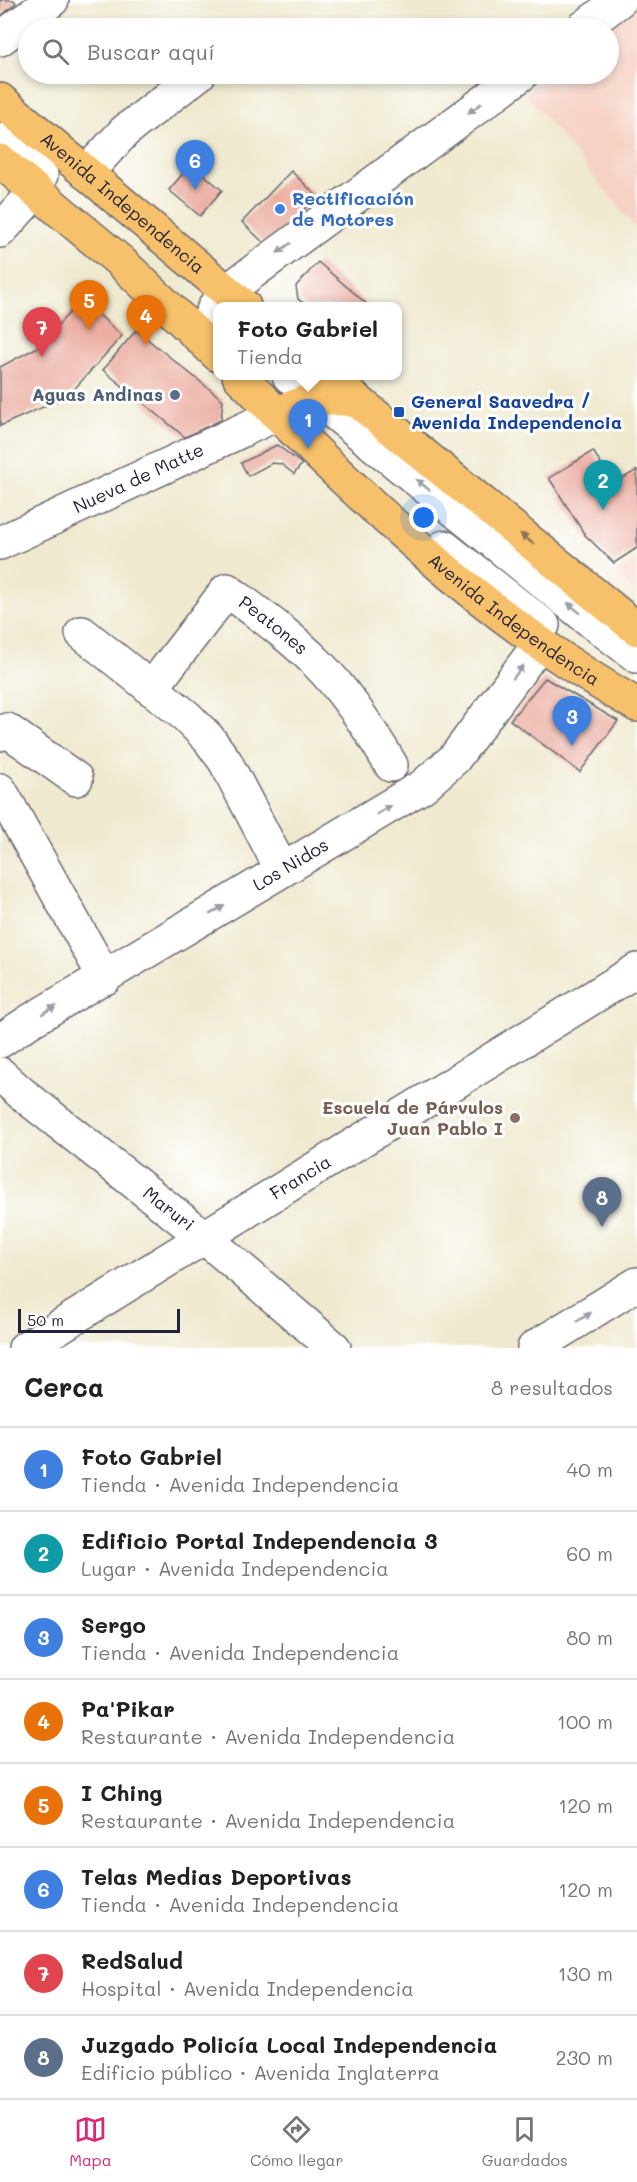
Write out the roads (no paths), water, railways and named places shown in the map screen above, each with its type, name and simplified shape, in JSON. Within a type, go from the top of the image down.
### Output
[{"type":"main road","name":"Avenida Independencia","points":[[0,100],[86,173],[226,302]]},
{"type":"main road","points":[[0,161],[121,262],[212,350]]},
{"type":"main road","name":"Avenida Independencia","points":[[244,380],[410,540],[540,643],[582,672],[637,705]]},
{"type":"main road","points":[[277,414],[298,404],[322,387],[357,401],[637,629]]},
{"type":"street","points":[[596,18],[620,0]]},
{"type":"street","points":[[23,18],[38,4]]},
{"type":"street","points":[[0,39],[18,22]]},
{"type":"street","points":[[86,173],[125,131],[187,84]]},
{"type":"street","points":[[0,120],[151,247],[226,302],[509,84]]},
{"type":"street","points":[[0,140],[156,276],[189,314],[212,350]]},
{"type":"street","points":[[0,231],[36,191]]},
{"type":"street","points":[[212,350],[207,325],[213,318]]},
{"type":"street","points":[[303,380],[322,387],[637,656]]},
{"type":"street","points":[[277,414],[314,433],[470,569],[579,652],[637,689]]},
{"type":"street","name":"Nueva de Matte","points":[[0,543],[277,414]]},
{"type":"street","points":[[588,589],[637,640]]},
{"type":"street","name":"Peatones","points":[[151,689],[227,590],[285,635],[317,664],[350,703],[391,765]]},
{"type":"street","points":[[82,633],[192,721],[216,747],[282,870]]},
{"type":"street","name":"Los Nidos","points":[[0,1041],[410,794],[454,759],[540,643]]},
{"type":"street","points":[[0,734],[7,730],[76,779]]},
{"type":"street","points":[[0,790],[105,978]]},
{"type":"street","name":"Francia","points":[[25,1348],[637,970]]},
{"type":"street","name":"Maruri","points":[[7,1091],[204,1238],[334,1348]]},
{"type":"street","points":[[534,1348],[637,1284]]},
{"type":"place","name":"Telas Medias Deportivas","points":[[195,190]]},
{"type":"place","name":"Rectificación de Motores","points":[[280,209]]},
{"type":"place","name":"I Ching","points":[[89,330]]},
{"type":"place","name":"Pa'Pikar","points":[[146,345]]},
{"type":"place","name":"RedSalud","points":[[42,357]]},
{"type":"place","name":"Aguas Andinas","points":[[175,395]]},
{"type":"place","name":"General Saavedra / Avenida Independencia","points":[[399,412]]},
{"type":"place","name":"Foto Gabriel","points":[[308,449]]},
{"type":"place","name":"Edificio Portal Independencia 3","points":[[603,510]]},
{"type":"place","name":"Sergo","points":[[572,746]]},
{"type":"place","name":"Escuela de Párvulos Juan Pablo I","points":[[515,1118]]},
{"type":"place","name":"Juzgado Policía Local Independencia","points":[[602,1227]]}]
